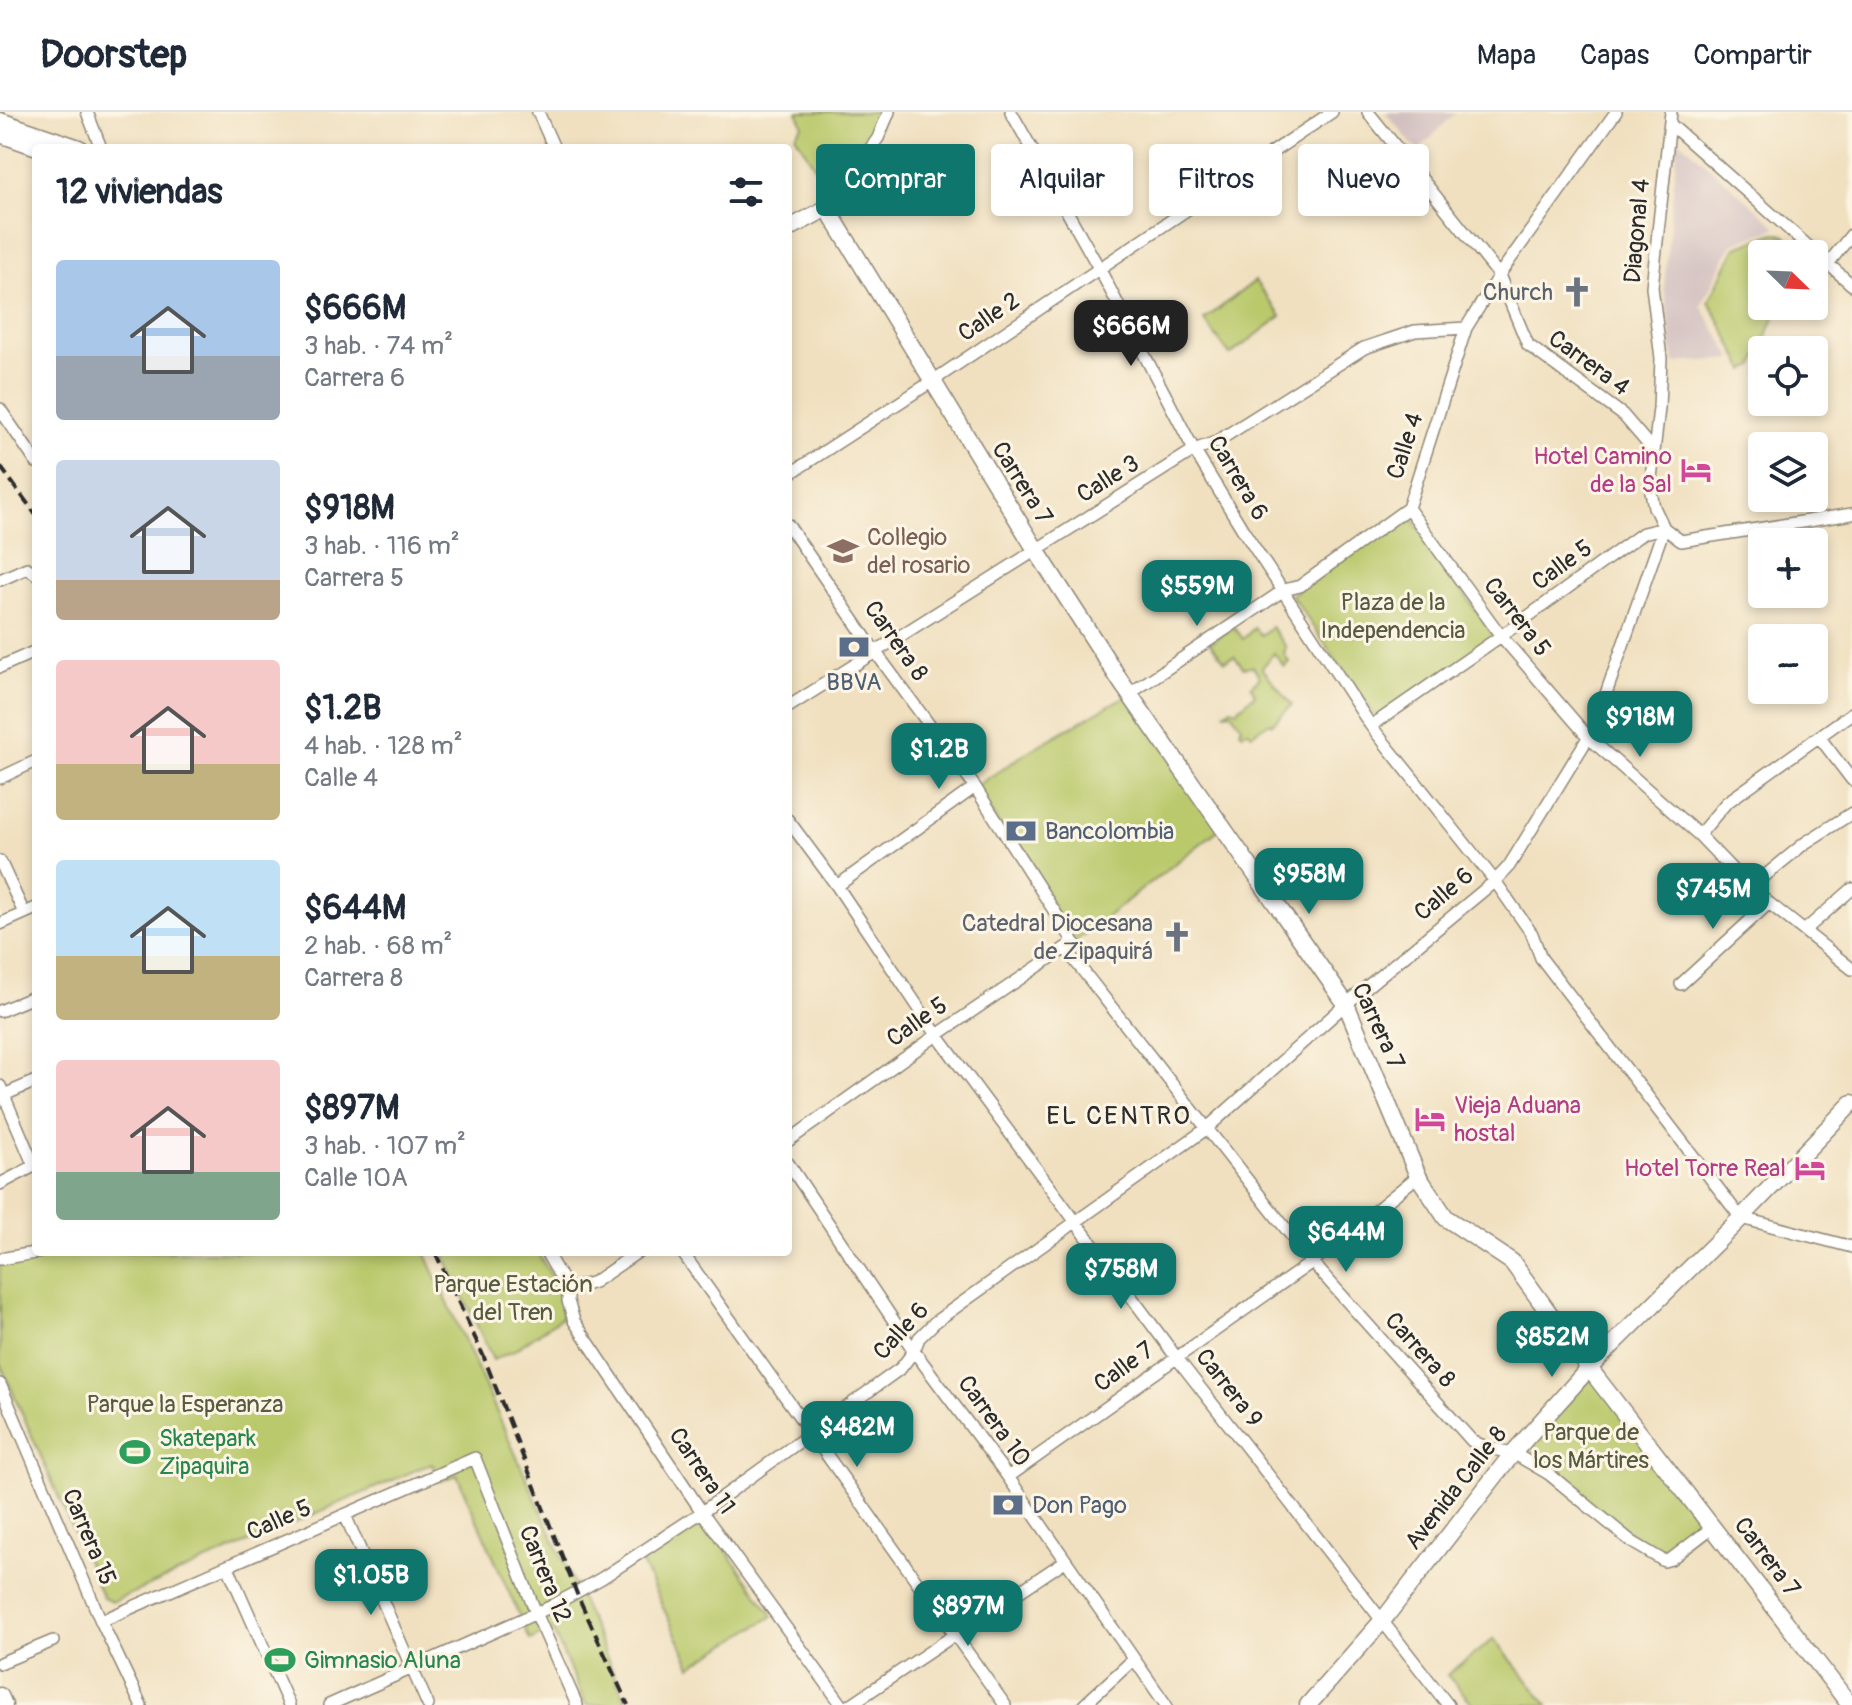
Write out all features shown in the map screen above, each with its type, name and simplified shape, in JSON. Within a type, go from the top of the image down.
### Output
[{"type":"street","points":[[87,112],[99,144]]},
{"type":"street","points":[[538,112],[552,144]]},
{"type":"street","points":[[874,144],[889,112]]},
{"type":"street","name":"Carrera 6","points":[[1011,112],[1100,270],[1194,450],[1243,530],[1371,726],[1495,881]]},
{"type":"street","name":"Calle 2","points":[[792,472],[1100,270],[1332,112]]},
{"type":"street","name":"Carrera 4","points":[[1368,112],[1499,275],[1528,345],[1623,415],[1653,450]]},
{"type":"street","name":"Calle 4","points":[[1129,694],[1284,590],[1300,586],[1408,508],[1466,328],[1499,275],[1616,112]]},
{"type":"street","points":[[1670,118],[1800,240]]},
{"type":"street","name":"Diagonal 4","points":[[1653,450],[1661,358],[1652,287],[1670,118]]},
{"type":"street","points":[[0,121],[67,144]]},
{"type":"street","points":[[0,134],[32,145]]},
{"type":"street","points":[[792,227],[816,214]]},
{"type":"street","name":"Carrera 7","points":[[832,216],[931,382],[1129,694],[1346,1004],[1418,1176],[1446,1218],[1512,1262],[1589,1368],[1850,1705]]},
{"type":"street","points":[[1828,264],[1852,234]]},
{"type":"street","points":[[1828,266],[1852,285]]},
{"type":"street","name":"Calle 3","points":[[792,704],[1194,450],[1216,442],[1364,348],[1415,331],[1466,328]]},
{"type":"street","points":[[0,409],[32,456]]},
{"type":"street","points":[[1653,450],[1650,487],[1654,507],[1664,528],[1681,541],[1852,514]]},
{"type":"street","name":"Carrera 5","points":[[1408,508],[1501,636],[1589,738],[1699,835],[1768,904],[1852,969]]},
{"type":"street","name":"Calle 5","points":[[1371,726],[1643,533],[1664,528]]},
{"type":"street","name":"Calle 6","points":[[329,1705],[577,1594],[702,1512],[901,1368],[914,1351],[919,1338],[935,1322],[1206,1129],[1346,1004],[1495,881],[1509,866],[1594,728],[1664,528]]},
{"type":"street","name":"Carrera 8","points":[[792,531],[874,650],[975,787],[1070,945],[1206,1129],[1312,1262],[1472,1441],[1513,1453],[1549,1474],[1632,1542],[1664,1561],[1714,1526]]},
{"type":"street","points":[[0,580],[27,568],[32,571]]},
{"type":"street","points":[[0,667],[32,653]]},
{"type":"street","points":[[1699,835],[1726,803],[1852,713]]},
{"type":"street","points":[[1820,738],[1852,780]]},
{"type":"street","points":[[0,778],[32,763]]},
{"type":"street","points":[[837,886],[975,787]]},
{"type":"street","points":[[1750,888],[1805,843],[1852,813]]},
{"type":"street","name":"Carrera 9","points":[[792,825],[837,886],[937,1035],[1176,1357],[1448,1705]]},
{"type":"street","points":[[0,861],[24,913]]},
{"type":"street","name":"Calle 6","points":[[1495,881],[1532,934],[1541,958],[1741,1218]]},
{"type":"street","points":[[1804,931],[1852,889]]},
{"type":"street","points":[[1681,984],[1768,904]]},
{"type":"street","points":[[0,924],[32,910]]},
{"type":"street","name":"Calle 5","points":[[792,1138],[1070,945]]},
{"type":"street","points":[[0,1011],[32,998]]},
{"type":"street","points":[[32,1082],[2,1090],[32,1158]]},
{"type":"street","name":"Avenida Calle 8","points":[[1308,1705],[1383,1620],[1513,1453],[1589,1368],[1852,1103]]},
{"type":"street","points":[[0,1184],[32,1167]]},
{"type":"street","name":"Carrera 10","points":[[792,1169],[914,1351],[1008,1477],[1166,1705]]},
{"type":"street","name":"Calle 7","points":[[1008,1477],[1312,1262],[1418,1176]]},
{"type":"street","points":[[1741,1218],[1852,1247]]},
{"type":"street","points":[[0,1259],[32,1253]]},
{"type":"street","name":"Carrera 11","points":[[548,1256],[568,1290],[574,1321],[702,1512],[842,1705]]},
{"type":"street","points":[[568,1290],[594,1282],[632,1256]]},
{"type":"street","points":[[685,1256],[1005,1705]]},
{"type":"street","name":"Carrera 15","points":[[0,1384],[101,1621],[141,1705]]},
{"type":"street","name":"Calle 5","points":[[101,1621],[475,1458]]},
{"type":"street","name":"Carrera 12","points":[[475,1458],[536,1613],[577,1705]]},
{"type":"street","points":[[345,1515],[428,1705]]},
{"type":"street","points":[[850,1705],[1065,1561]]},
{"type":"street","points":[[228,1567],[289,1705]]},
{"type":"street","points":[[0,1663],[53,1641]]},
{"type":"street","points":[[1084,1705],[1134,1659]]},
{"type":"street","points":[[0,1696],[4,1705]]},
{"type":"shaded area","points":[[1385,112],[1456,112],[1425,144],[1412,144]]},
{"type":"shaded area","points":[[1678,139],[1777,227],[1732,244],[1701,306],[1733,359],[1674,363],[1664,287]]},
{"type":"green space","points":[[797,112],[884,112],[867,144],[816,144],[816,168],[795,135],[803,125]]},
{"type":"green space","points":[[1775,233],[1790,240],[1756,240]]},
{"type":"green space","points":[[1748,243],[1748,320],[1773,320],[1766,336],[1748,336],[1748,369],[1745,370],[1709,301],[1736,247]]},
{"type":"green space","points":[[1255,281],[1281,316],[1230,355],[1204,320]]},
{"type":"green space","name":"Plaza de la Independencia","points":[[1408,513],[1495,638],[1378,720],[1291,595]]},
{"type":"green space","points":[[1234,627],[1243,639],[1254,628],[1261,635],[1271,627],[1286,647],[1284,654],[1289,662],[1284,667],[1274,653],[1262,668],[1292,705],[1272,724],[1270,722],[1252,734],[1247,730],[1242,733],[1242,726],[1231,712],[1224,713],[1231,708],[1237,710],[1255,694],[1251,686],[1260,677],[1253,666],[1243,667],[1234,656],[1225,661],[1210,643]]},
{"type":"green space","points":[[1129,694],[1222,827],[1074,942],[975,787],[1032,749]]},
{"type":"green space","name":"Parque la Esperanza","points":[[55,1256],[427,1256],[628,1705],[586,1705],[552,1629],[530,1640],[457,1475],[441,1481],[432,1463],[112,1602],[103,1598],[0,1363],[0,1264]]},
{"type":"green space","name":"Parque Estación del Tren","points":[[445,1256],[539,1256],[561,1292],[562,1317],[513,1351],[493,1360]]},
{"type":"green space","name":"Parque de los Mártires","points":[[1595,1373],[1707,1522],[1665,1559],[1520,1453]]},
{"type":"green space","points":[[702,1516],[773,1616],[691,1666],[640,1559]]},
{"type":"green space","points":[[1494,1639],[1548,1705],[1474,1705],[1447,1675]]},
{"type":"railway","points":[[0,466],[32,510]]},
{"type":"railway","points":[[437,1256],[483,1355],[577,1594],[628,1705]]},
{"type":"place","name":"Church","points":[[1577,292]]},
{"type":"place","name":"Hotel Camino de la Sal","points":[[1696,470]]},
{"type":"place","name":"Collegio del rosario","points":[[843,551]]},
{"type":"place","name":"BBVA","points":[[854,647]]},
{"type":"place","name":"Bancolombia","points":[[1021,831]]},
{"type":"place","name":"Catedral Diocesana de Zipaquirá","points":[[1177,937]]},
{"type":"place","name":"Vieja Aduana hostal","points":[[1430,1119]]},
{"type":"place","name":"Hotel Torre Real","points":[[1810,1168]]},
{"type":"place","name":"Skatepark Zipaquira","points":[[135,1452]]},
{"type":"place","name":"Don Pago","points":[[1008,1505]]},
{"type":"place","name":"Gimnasio Aluna","points":[[280,1660]]},
{"type":"district","name":"EL CENTRO","points":[[1119,1116]]}]
